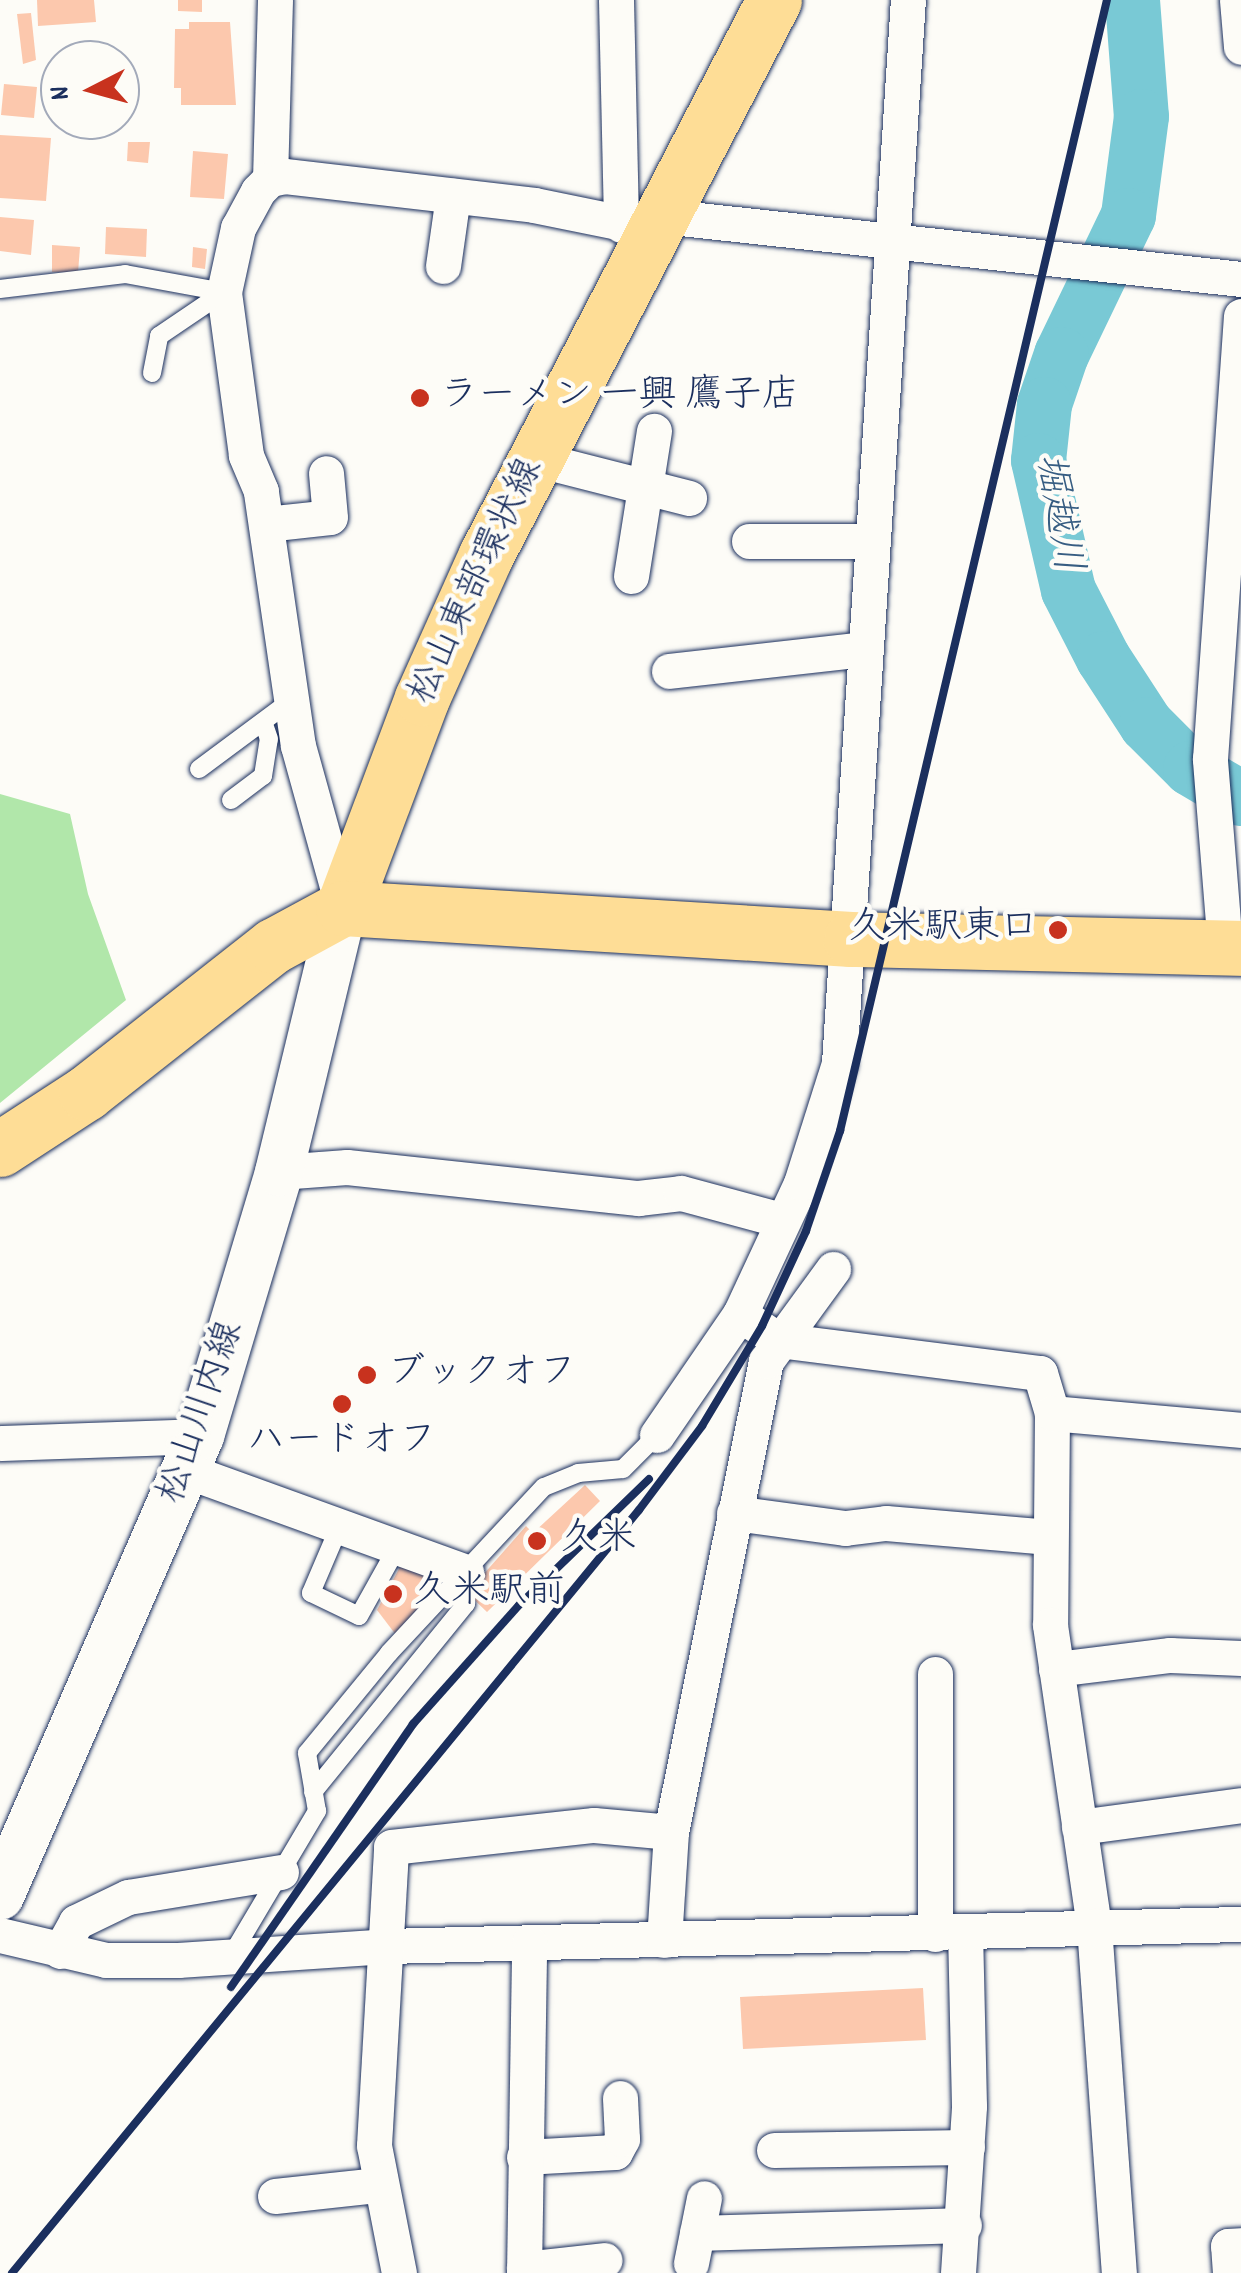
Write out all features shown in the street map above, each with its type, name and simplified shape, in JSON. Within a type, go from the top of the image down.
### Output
[{"type":"main road","name":"松山東部環状線","points":[[343,908],[422,698],[646,224],[774,0]]},
{"type":"main road","points":[[0,1150],[86,1093],[274,946],[343,908],[851,939],[1233,948]]},
{"type":"main road","name":"松山川内線","points":[[0,1895],[194,1454],[279,1172],[343,908]]},
{"type":"street","points":[[275,0],[270,179],[238,228],[224,292],[246,455],[266,524],[292,700],[343,908]]},
{"type":"street","points":[[616,0],[646,224]]},
{"type":"street","points":[[658,1435],[740,1314],[801,1183],[838,1063],[851,939],[864,649],[896,238],[908,0]]},
{"type":"street","points":[[1237,0],[1241,47]]},
{"type":"street","points":[[270,179],[454,196],[646,224],[896,238],[1241,278]]},
{"type":"street","points":[[443,266],[454,196]]},
{"type":"street","points":[[1233,948],[1210,803],[1221,745],[1241,316]]},
{"type":"street","points":[[631,576],[654,431]]},
{"type":"street","points":[[536,459],[689,498]]},
{"type":"street","points":[[266,524],[330,517],[326,473]]},
{"type":"street","points":[[749,541],[873,541]]},
{"type":"street","points":[[668,671],[864,649]]},
{"type":"street","points":[[279,1172],[347,1168],[638,1198],[681,1194],[781,1220]]},
{"type":"street","points":[[664,1940],[671,1832],[766,1361],[833,1268]]},
{"type":"street","points":[[740,1314],[778,1340],[1040,1372],[1052,1413],[1048,1536],[1056,1670],[1094,1926],[1119,2273]]},
{"type":"street","points":[[1052,1413],[1241,1430]]},
{"type":"street","points":[[0,1442],[194,1454],[340,1526],[398,1546],[458,1580]]},
{"type":"street","points":[[734,1513],[846,1528],[886,1523],[1048,1536]]},
{"type":"street","points":[[1056,1670],[1170,1656],[1241,1658]]},
{"type":"street","points":[[935,1674],[967,2148],[958,2273]]},
{"type":"street","points":[[1079,1827],[1241,1805]]},
{"type":"street","points":[[399,2273],[378,2185],[374,2145],[392,1847],[594,1825],[671,1832]]},
{"type":"street","points":[[60,1951],[76,1922],[128,1896],[281,1872]]},
{"type":"street","points":[[0,1935],[106,1960],[231,1957],[387,1946],[1241,1924]]},
{"type":"street","points":[[530,1943],[524,2271],[605,2260]]},
{"type":"street","points":[[524,2157],[616,2152],[622,2139],[620,2098]]},
{"type":"street","points":[[774,2150],[967,2148]]},
{"type":"street","points":[[274,2196],[378,2185]]},
{"type":"street","points":[[704,2198],[694,2248],[964,2225]]},
{"type":"street","points":[[1230,2273],[1228,2246],[1241,2245]]},
{"type":"lane","points":[[0,289],[124,274],[224,292]]},
{"type":"lane","points":[[152,374],[151,351],[159,336],[224,292]]},
{"type":"lane","points":[[199,769],[292,700]]},
{"type":"lane","points":[[232,800],[263,776],[269,739],[263,722]]},
{"type":"lane","points":[[231,1957],[317,1811],[307,1753],[544,1487],[578,1474],[623,1469],[658,1435]]},
{"type":"lane","points":[[340,1526],[311,1594],[359,1616],[398,1546]]},
{"type":"lane","points":[[314,1792],[466,1604],[458,1580]]},
{"type":"green space","points":[[0,794],[70,814],[88,894],[126,1000],[0,1103]]},
{"type":"building","points":[[37,0],[94,0],[96,22],[38,26]]},
{"type":"building","points":[[178,0],[202,0],[202,12],[178,11]]},
{"type":"building","points":[[31,13],[36,60],[23,64],[17,14]]},
{"type":"building","points":[[189,22],[230,22],[236,105],[181,105],[181,88],[174,88],[175,29],[189,29]]},
{"type":"building","points":[[4,84],[37,87],[34,118],[1,115]]},
{"type":"building","points":[[0,135],[51,140],[46,201],[0,198]]},
{"type":"building","points":[[128,142],[150,142],[148,163],[127,161]]},
{"type":"building","points":[[193,151],[228,154],[224,199],[190,197]]},
{"type":"building","points":[[0,217],[34,220],[31,255],[0,251]]},
{"type":"building","points":[[106,227],[147,229],[146,257],[105,254]]},
{"type":"building","points":[[52,245],[80,247],[78,273],[52,272]]},
{"type":"building","points":[[193,247],[207,249],[205,269],[192,267]]},
{"type":"building","points":[[585,1485],[600,1501],[487,1612],[467,1593],[526,1526],[533,1533]]},
{"type":"building","points":[[401,1565],[443,1582],[396,1635],[377,1610]]},
{"type":"building","points":[[923,1988],[926,2040],[743,2049],[740,1997]]},
{"type":"waterway","name":"堀越川","points":[[1132,0],[1141,116],[1128,215],[1061,354],[1044,404],[1038,460],[1068,590],[1103,658],[1146,724],[1190,768],[1241,798]]},
{"type":"railway","points":[[12,2273],[639,1510],[702,1426],[762,1326],[806,1231],[840,1131],[1107,0]]},
{"type":"railway","points":[[231,1987],[413,1724],[519,1605],[649,1479]]},
{"type":"place","name":"ラーメン 一興 鷹子店","points":[[420,398]]},
{"type":"place","name":"久米駅東口","points":[[1058,930]]},
{"type":"place","name":"ブックオフ","points":[[367,1375]]},
{"type":"place","name":"ハードオフ","points":[[342,1404]]},
{"type":"place","name":"久米","points":[[537,1541]]},
{"type":"place","name":"久米駅前","points":[[393,1594]]}]
